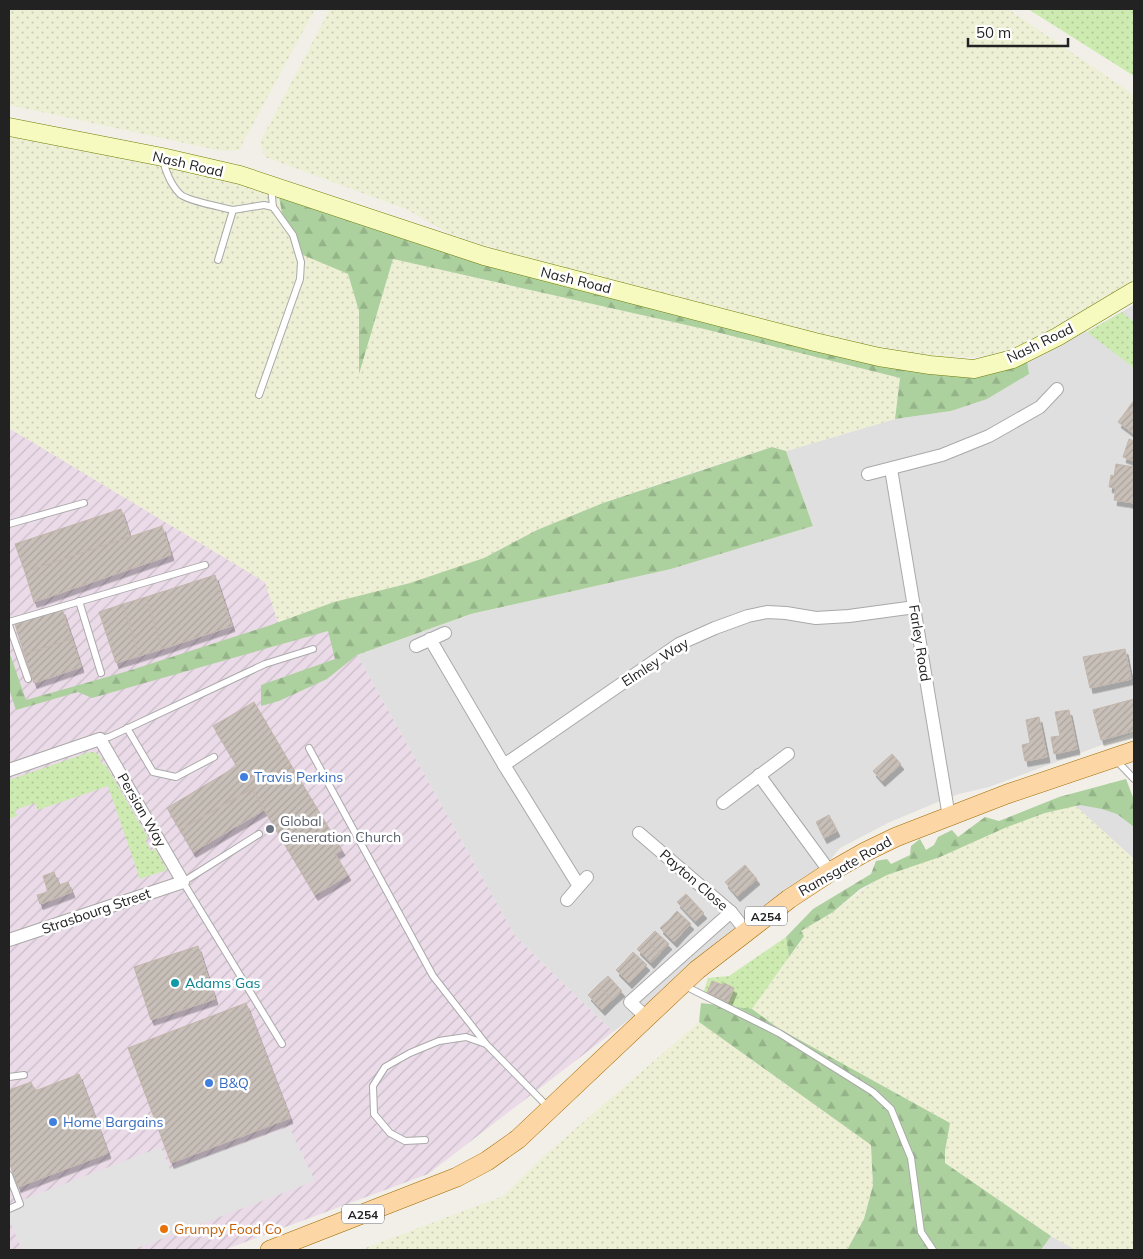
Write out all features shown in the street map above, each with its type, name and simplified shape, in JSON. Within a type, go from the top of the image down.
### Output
[{"type":"main road","name":"Ramsgate Road","points":[[270,1250],[457,1177],[487,1161],[518,1139],[697,970],[789,898],[864,852],[896,837],[1007,794],[1134,751]]},
{"type":"street","name":"Nash Road","points":[[9,127],[162,157],[240,176],[484,256],[815,342],[879,357],[930,365],[974,369],[1013,359],[1058,337],[1134,291]]},
{"type":"street","points":[[868,474],[942,455],[988,436],[1040,408],[1057,389]]},
{"type":"street","name":"Farley Road","points":[[891,469],[949,817]]},
{"type":"street","name":"Elmley Way","points":[[504,765],[679,644],[715,628],[748,616],[767,612],[816,618],[849,616],[915,607]]},
{"type":"street","points":[[416,646],[445,632]]},
{"type":"street","points":[[430,639],[504,765],[583,881],[567,900]]},
{"type":"street","points":[[9,770],[100,739]]},
{"type":"street","name":"Persian Way","points":[[100,739],[183,882]]},
{"type":"street","points":[[722,804],[788,754]]},
{"type":"street","points":[[760,775],[830,872]]},
{"type":"street","name":"Payton Close","points":[[639,833],[731,912],[746,931]]},
{"type":"street","name":"Strasbourg Street","points":[[9,940],[183,882]]},
{"type":"street","points":[[646,1018],[630,1002],[731,912]]},
{"type":"lane","points":[[162,157],[169,178],[181,195],[233,210],[264,205],[274,207]]},
{"type":"lane","points":[[259,395],[300,279],[301,262],[293,235],[274,207],[271,185]]},
{"type":"lane","points":[[218,260],[233,210]]},
{"type":"lane","points":[[9,524],[84,503]]},
{"type":"lane","points":[[28,679],[9,623],[205,565]]},
{"type":"lane","points":[[79,601],[102,673]]},
{"type":"lane","points":[[100,739],[109,737],[265,664],[313,650]]},
{"type":"lane","points":[[128,728],[152,772],[176,777],[214,757]]},
{"type":"lane","points":[[309,748],[433,976],[486,1044],[550,1108]]},
{"type":"lane","points":[[1114,758],[1134,779]]},
{"type":"lane","points":[[259,834],[183,882],[282,1044]]},
{"type":"lane","points":[[682,984],[779,1033],[873,1092],[891,1109],[911,1158],[921,1232],[933,1250]]},
{"type":"lane","points":[[425,1140],[405,1141],[390,1133],[374,1114],[373,1086],[385,1067],[439,1040],[466,1037],[486,1044]]},
{"type":"lane","points":[[9,1077],[24,1075]]},
{"type":"lane","points":[[9,1175],[20,1204],[9,1209]]},
{"type":"shaded area","points":[[1134,305],[1134,733],[989,787],[959,794],[938,802],[890,822],[840,848],[824,867],[613,1032],[515,936],[357,655],[472,614],[671,569],[813,526],[786,451],[895,419],[951,411],[1027,361],[1083,329],[1087,332]]},
{"type":"shaded area","points":[[9,428],[265,582],[281,632],[334,619],[357,655],[515,936],[613,1032],[428,1174],[224,1250],[9,1250]]},
{"type":"shaded area","points":[[1126,779],[1134,800],[1134,859],[1069,800]]},
{"type":"shaded area","points":[[289,1127],[315,1181],[132,1250],[22,1250],[9,1220],[9,1205],[161,1147],[170,1169]]},
{"type":"shaded area","points":[[1051,1236],[1076,1250],[1041,1250]]},
{"type":"green space","points":[[9,9],[315,9],[239,150],[222,151],[9,105]]},
{"type":"green space","points":[[330,9],[1008,9],[1134,95],[1134,281],[1015,349],[979,357],[930,357],[828,337],[499,250],[450,234],[406,209],[265,157],[260,142]]},
{"type":"green space","points":[[1028,9],[1134,9],[1134,76]]},
{"type":"green space","points":[[9,132],[235,183],[368,226],[382,294],[393,259],[704,329],[900,378],[895,419],[786,451],[772,447],[700,470],[603,503],[537,530],[484,558],[410,583],[334,602],[278,622],[265,582],[9,428]]},
{"type":"green space","points":[[279,197],[368,226],[905,369],[1027,361],[1029,374],[987,399],[951,411],[895,419],[900,378],[704,329],[393,259],[359,374],[359,311],[348,274],[303,255],[285,229]]},
{"type":"green space","points":[[1122,312],[1134,322],[1134,368],[1087,332]]},
{"type":"green space","points":[[772,447],[786,451],[813,526],[671,569],[471,614],[357,655],[327,679],[279,701],[261,706],[261,685],[335,659],[328,631],[92,698],[78,692],[16,710],[9,689],[9,651],[26,700],[128,671],[268,626],[334,602],[410,583],[484,558],[537,530],[603,503]]},
{"type":"green space","points":[[90,752],[96,753],[101,757],[102,759],[100,760],[103,765],[105,764],[148,838],[145,840],[151,851],[155,849],[167,870],[140,879],[108,786],[38,810],[35,803],[15,810],[17,816],[9,819],[9,780]]},
{"type":"green space","points":[[1126,779],[1134,800],[1134,827],[1117,814],[1080,805],[1045,813],[1007,827],[940,857],[887,875],[860,889],[833,912],[801,931],[804,936],[789,957],[786,937],[813,909],[871,874],[876,861],[887,859],[891,864],[910,855],[911,846],[920,839],[926,850],[934,845],[938,837],[952,830],[958,837],[985,817],[999,821],[1059,797]]},
{"type":"green space","points":[[1069,800],[1134,859],[1134,1250],[1076,1250],[1051,1236],[945,1163],[943,1145],[950,1123],[778,1028],[752,1009],[804,937],[801,931],[833,912],[886,873]]},
{"type":"green space","points":[[786,937],[789,957],[752,1009],[738,1009],[702,997],[708,978],[729,976]],"holes":[[[712,981],[734,988],[728,1002],[707,993]]]},
{"type":"green space","points":[[701,1003],[752,1009],[778,1028],[950,1123],[945,1163],[1051,1236],[1041,1250],[847,1250],[864,1219],[873,1185],[871,1145],[699,1022]]},
{"type":"green space","points":[[699,1022],[871,1145],[873,1185],[864,1219],[847,1250],[360,1250],[503,1196],[545,1155]]},
{"type":"building","points":[[1134,400],[1134,415],[1127,410]]},
{"type":"building","points":[[1127,410],[1134,415],[1134,434],[1118,422]]},
{"type":"building","points":[[1129,439],[1134,441],[1134,461],[1123,457]]},
{"type":"building","points":[[1116,464],[1134,467],[1132,491],[1134,491],[1134,503],[1114,500],[1116,488],[1109,487],[1111,475],[1114,476]]},
{"type":"building","points":[[121,509],[130,537],[25,572],[15,544]]},
{"type":"building","points":[[162,526],[171,555],[34,602],[25,572]]},
{"type":"building","points":[[215,575],[232,626],[162,649],[146,597]]},
{"type":"building","points":[[146,597],[162,649],[139,656],[123,604]]},
{"type":"building","points":[[123,604],[139,656],[116,663],[99,612]]},
{"type":"building","points":[[62,609],[72,639],[24,654],[15,624]]},
{"type":"building","points":[[72,639],[81,667],[34,683],[24,654]]},
{"type":"building","points":[[1125,649],[1131,679],[1090,688],[1083,657]]},
{"type":"building","points":[[1134,699],[1134,731],[1101,740],[1093,710]]},
{"type":"building","name":"Travis Perkins","points":[[254,702],[291,765],[180,830],[167,808],[237,766],[213,726]]},
{"type":"building","points":[[1069,710],[1077,749],[1054,754],[1051,737],[1060,736],[1055,712]]},
{"type":"building","points":[[1039,717],[1047,757],[1025,761],[1022,745],[1030,743],[1026,720]]},
{"type":"building","points":[[892,754],[901,764],[882,781],[873,771]]},
{"type":"building","points":[[291,765],[342,850],[335,854],[348,875],[315,895],[252,789]]},
{"type":"building","points":[[252,789],[264,810],[193,852],[180,830]]},
{"type":"building","points":[[829,815],[837,831],[824,838],[816,822]]},
{"type":"building","points":[[745,865],[757,879],[737,896],[725,882]]},
{"type":"building","points":[[54,872],[59,885],[68,882],[72,892],[40,904],[37,895],[48,892],[43,876]]},
{"type":"building","points":[[686,894],[704,913],[695,921],[677,902]]},
{"type":"building","points":[[677,911],[691,924],[682,933],[669,920]]},
{"type":"building","points":[[669,920],[682,933],[674,942],[660,928]]},
{"type":"building","points":[[655,931],[669,944],[660,953],[646,940]]},
{"type":"building","points":[[646,940],[660,953],[651,963],[637,949]]},
{"type":"building","name":"Adams Gas","points":[[198,946],[215,999],[151,1020],[134,967]]},
{"type":"building","points":[[633,952],[647,965],[638,974],[625,961]]},
{"type":"building","points":[[625,961],[638,974],[629,983],[616,970]]},
{"type":"building","points":[[608,976],[622,991],[612,1000],[598,985]]},
{"type":"building","points":[[712,981],[723,985],[724,983],[734,988],[728,1002],[707,993]]},
{"type":"building","points":[[598,985],[612,1000],[602,1010],[588,995]]},
{"type":"building","name":"B&Q","points":[[246,1003],[290,1118],[171,1163],[128,1048]]},
{"type":"building","name":"Home Bargains","points":[[79,1074],[108,1153],[18,1187],[9,1162],[9,1090],[31,1082],[35,1091]]},
{"type":"place","name":"Travis Perkins","points":[[244,777]]},
{"type":"place","name":"Global Generation Church","points":[[270,829]]},
{"type":"place","name":"Adams Gas","points":[[175,983]]},
{"type":"place","name":"B&Q","points":[[209,1083]]},
{"type":"place","name":"Home Bargains","points":[[53,1122]]},
{"type":"place","name":"Grumpy Food Co","points":[[164,1229]]}]
